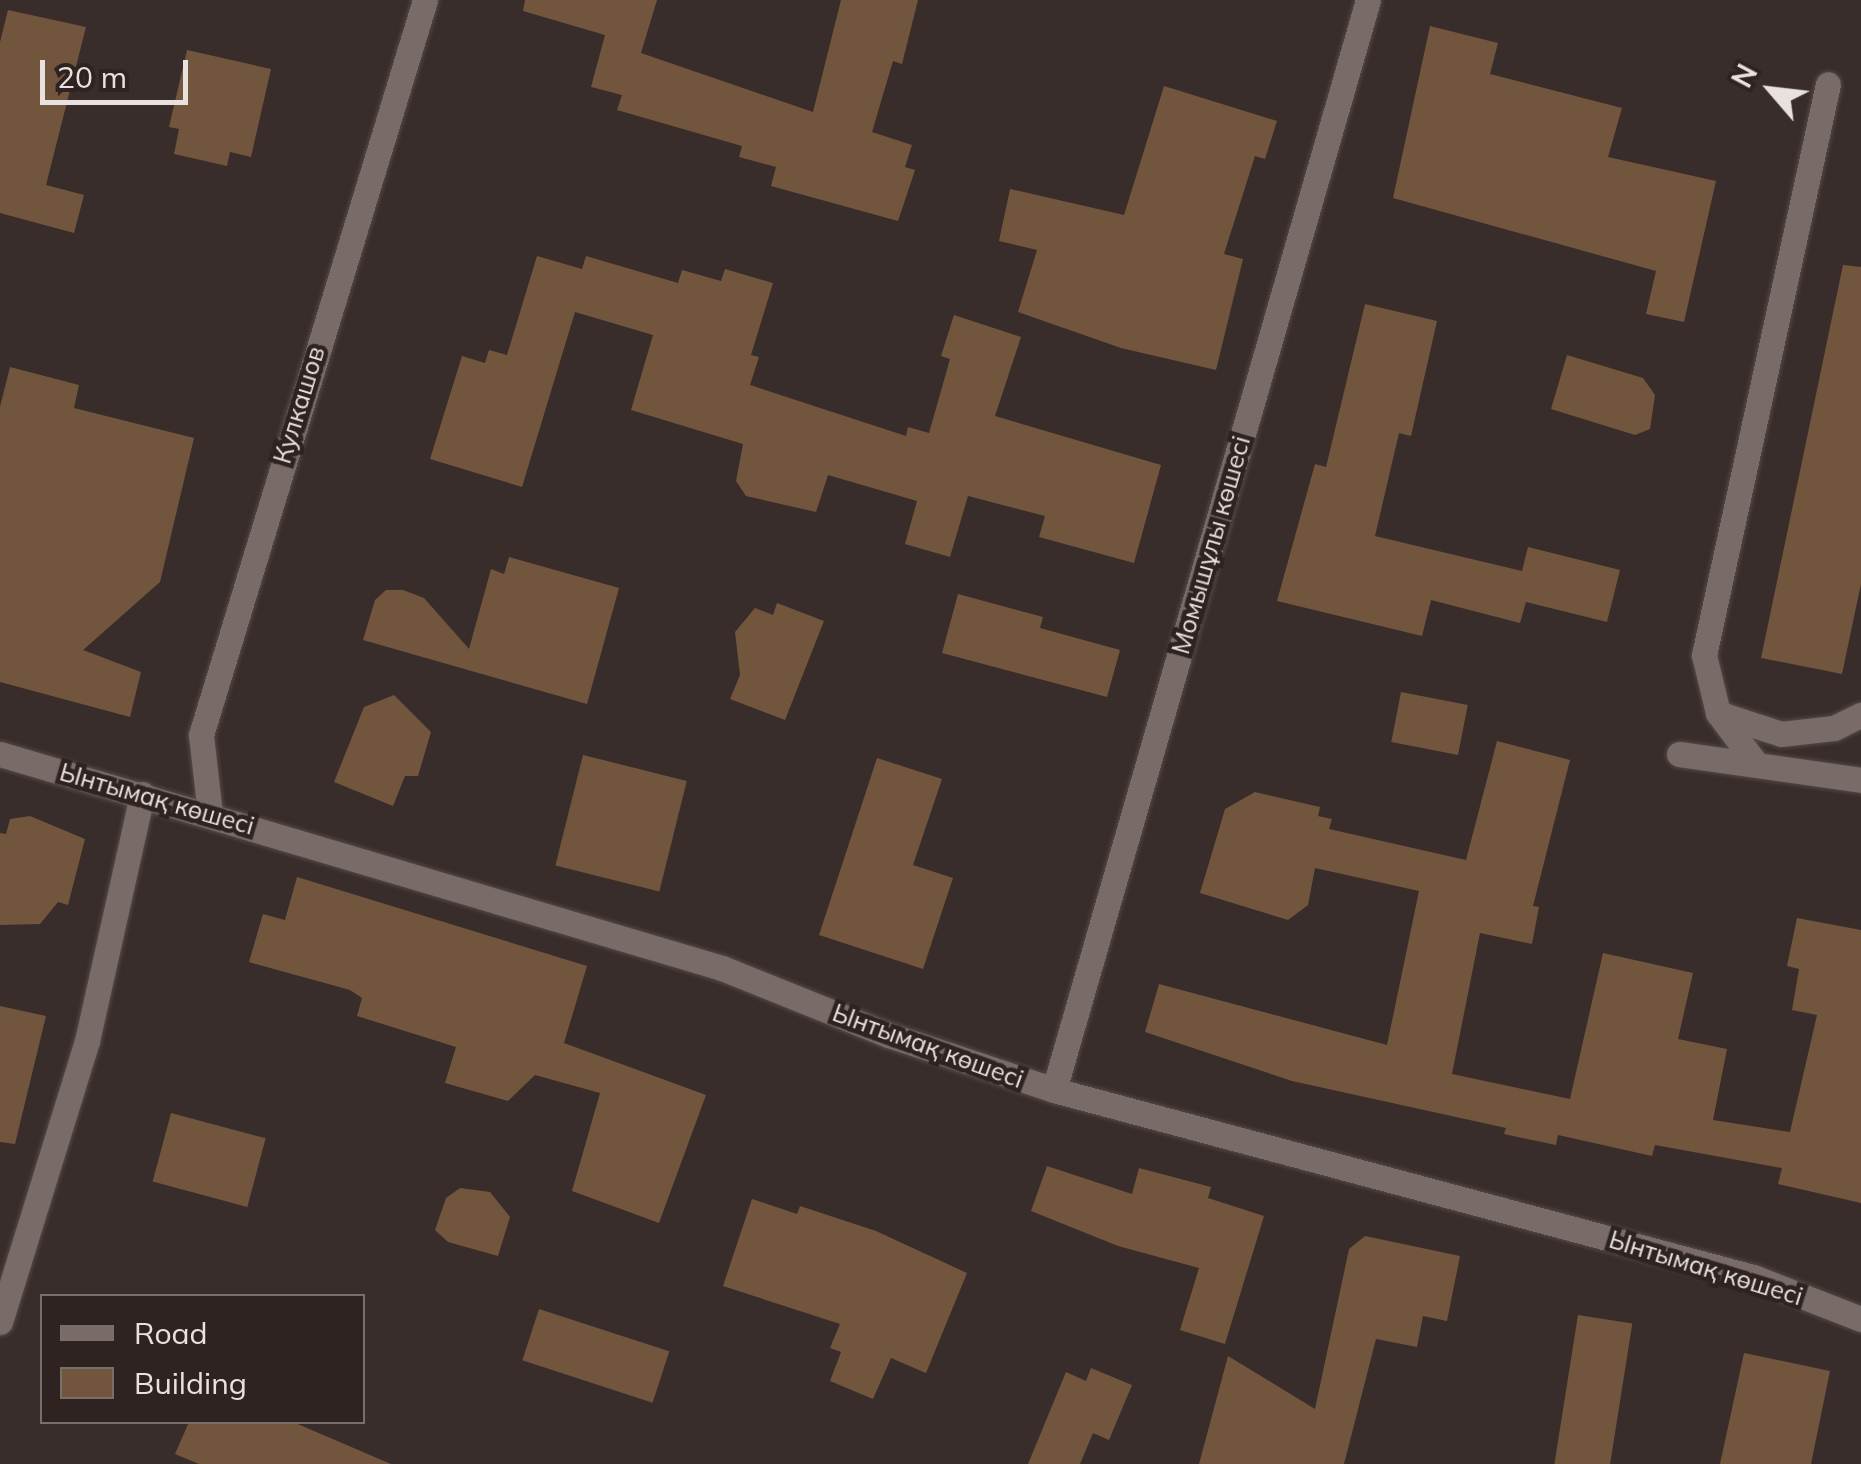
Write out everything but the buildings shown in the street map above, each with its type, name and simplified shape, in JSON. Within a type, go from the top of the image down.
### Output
[{"type":"street","name":"Кулкашов","points":[[210,814],[200,734],[424,0]]},
{"type":"street","name":"Момышұлы көшесі","points":[[1054,1090],[1368,0]]},
{"type":"street","points":[[1757,765],[1718,712],[1704,654],[1717,578],[1828,84]]},
{"type":"street","points":[[1718,712],[1747,728],[1781,734],[1834,728],[1861,716]]},
{"type":"street","name":"Ынтымақ көшесі","points":[[0,754],[722,968],[889,1035],[1054,1090],[1753,1277],[1861,1319]]},
{"type":"street","points":[[1679,754],[1861,780]]},
{"type":"street","points":[[0,1322],[87,1041],[142,794]]}]
